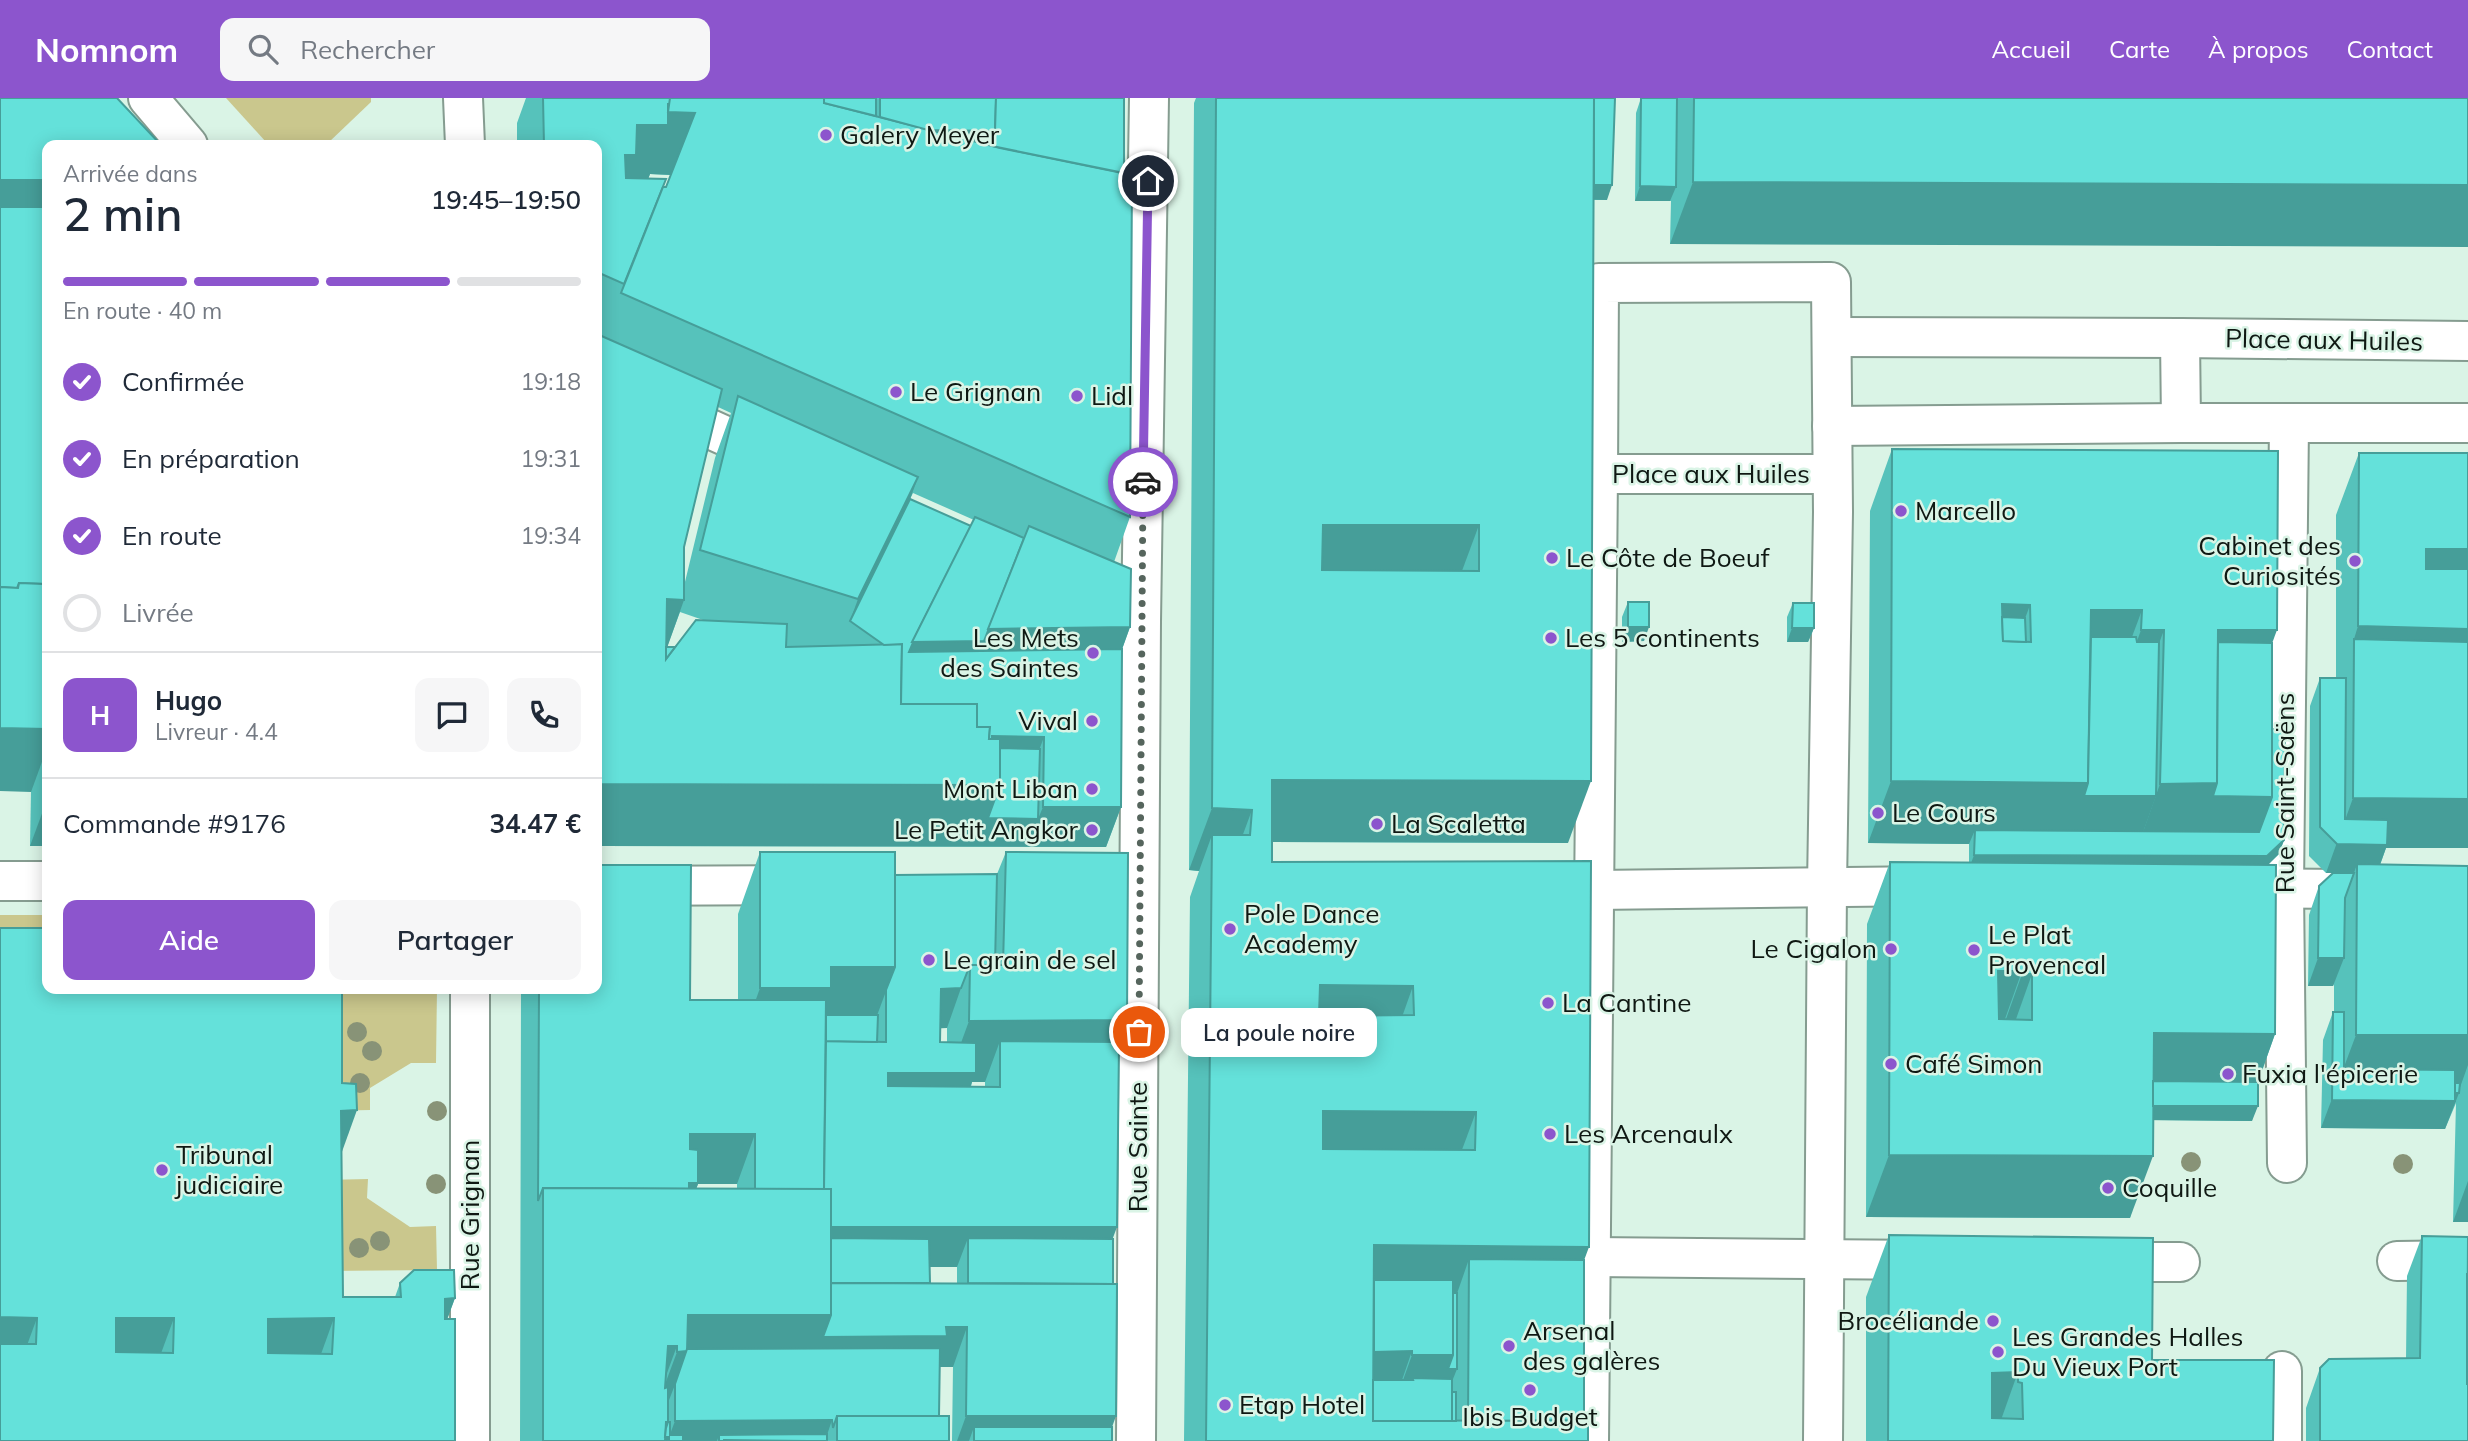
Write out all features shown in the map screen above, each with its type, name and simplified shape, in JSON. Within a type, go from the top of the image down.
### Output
[{"type":"street","points":[[148,98],[184,140]]},
{"type":"street","points":[[463,98],[465,140]]},
{"type":"street","name":"Rue Sainte","points":[[1136,1441],[1141,622],[1149,98]]},
{"type":"street","name":"Place aux Huiles","points":[[1831,282],[1832,426],[1832,474],[1598,474],[1599,283],[1831,282]]},
{"type":"street","name":"Place aux Huiles","points":[[1832,337],[2468,341]]},
{"type":"street","points":[[2180,338],[2180,423]]},
{"type":"street","points":[[602,380],[799,469]]},
{"type":"street","name":"Rue Saint-Saëns","points":[[2287,1163],[2284,889],[2289,424]]},
{"type":"street","name":"Place aux Huiles","points":[[1832,426],[2468,424]]},
{"type":"street","points":[[1589,1441],[1591,1257],[1573,886],[1598,474]]},
{"type":"street","points":[[1823,1441],[1832,474]]},
{"type":"street","points":[[1103,605],[1141,622]]},
{"type":"street","points":[[0,881],[42,881]]},
{"type":"street","points":[[1099,884],[1141,884]]},
{"type":"street","points":[[602,886],[834,885]]},
{"type":"street","points":[[1573,886],[1965,886]]},
{"type":"street","points":[[2187,888],[2468,890]]},
{"type":"street","name":"Rue Grignan","points":[[470,994],[470,1441]]},
{"type":"street","points":[[1591,1257],[1962,1260]]},
{"type":"street","points":[[2397,1261],[2468,1260]]},
{"type":"street","points":[[2071,1261],[2180,1262]]},
{"type":"street","points":[[2282,1371],[2282,1441]]},
{"type":"shaded area","points":[[226,98],[371,98],[371,102],[331,140],[264,140]]},
{"type":"shaded area","points":[[0,915],[42,915],[42,977],[0,977]]},
{"type":"shaded area","points":[[324,994],[437,994],[436,1063],[411,1063],[370,1088],[370,1110],[324,1111]]},
{"type":"shaded area","points":[[368,1179],[367,1198],[410,1227],[436,1226],[437,1270],[324,1271],[323,1180]]},
{"type":"building","points":[[0,98],[117,98],[156,140],[42,140],[42,180],[0,180]]},
{"type":"building","points":[[543,98],[670,98],[668,125],[637,125],[636,155],[625,155],[626,178],[666,179],[624,284],[602,274],[602,140],[544,140]]},
{"type":"building","name":"Le Grignan","points":[[670,98],[824,98],[824,103],[1000,148],[1132,175],[1130,517],[621,293],[695,113],[668,112]]},
{"type":"building","points":[[824,98],[876,98],[876,116],[824,103]]},
{"type":"building","points":[[880,98],[996,98],[995,131],[928,130],[880,117]]},
{"type":"building","points":[[996,98],[1124,98],[1124,173],[992,146]]},
{"type":"building","points":[[1216,98],[1594,98],[1591,781],[1272,780],[1272,862],[1591,861],[1589,1247],[1374,1245],[1373,1421],[1588,1420],[1588,1441],[1206,1441],[1212,835],[1250,835],[1252,810],[1212,808]],"holes":[[[1323,525],[1479,525],[1479,571],[1322,570]],[[1320,985],[1413,986],[1414,1015],[1319,1016]],[[1323,1111],[1476,1112],[1475,1150],[1323,1149]]]},
{"type":"building","points":[[1594,98],[1615,98],[1612,185],[1594,185]]},
{"type":"building","points":[[1641,98],[1677,98],[1676,187],[1640,186]]},
{"type":"building","points":[[1694,98],[2468,98],[2468,185],[1693,182]]},
{"type":"building","points":[[0,207],[42,207],[42,584],[19,583],[17,588],[0,587]]},
{"type":"building","points":[[602,336],[722,389],[684,547],[684,600],[667,599],[666,659],[696,620],[787,624],[786,647],[902,644],[901,704],[977,704],[977,727],[990,727],[989,739],[1000,739],[1000,785],[602,784]]},
{"type":"building","points":[[738,396],[918,477],[858,599],[700,550]]},
{"type":"building","points":[[1892,449],[2278,451],[2277,630],[2218,630],[2217,783],[2160,784],[2164,630],[2141,630],[2142,610],[2091,610],[2088,783],[1891,781]],"holes":[[[2002,604],[2030,605],[2031,642],[2003,641]]]},
{"type":"building","points":[[2359,453],[2468,453],[2468,549],[2426,549],[2426,569],[2468,569],[2468,629],[2358,626]]},
{"type":"building","points":[[910,499],[971,526],[909,652],[1122,649],[1121,807],[1043,807],[1044,737],[992,736],[992,739],[989,739],[990,727],[977,727],[977,704],[901,704],[902,644],[884,645],[850,621]]},
{"type":"building","points":[[975,517],[1024,538],[984,641],[912,642]]},
{"type":"building","points":[[1029,526],[1131,569],[1130,627],[988,629]]},
{"type":"building","points":[[19,583],[42,584],[42,729],[0,728],[0,587],[18,588]]},
{"type":"building","points":[[1628,602],[1649,602],[1649,627],[1628,627]]},
{"type":"building","points":[[1793,603],[1814,603],[1814,628],[1792,628]]},
{"type":"building","points":[[2002,617],[2025,618],[2026,642],[2003,641]]},
{"type":"building","points":[[2091,637],[2136,637],[2137,642],[2159,642],[2156,796],[2084,796],[2088,783]]},
{"type":"building","points":[[2354,639],[2468,642],[2468,799],[2353,798]]},
{"type":"building","points":[[2218,642],[2272,643],[2272,797],[2213,796],[2217,783]]},
{"type":"building","points":[[666,647],[675,647],[666,659]]},
{"type":"building","points":[[2320,678],[2346,678],[2345,819],[2388,820],[2387,845],[2337,844],[2320,827]]},
{"type":"building","points":[[2272,729],[2285,729],[2284,840],[2267,856],[1974,855],[1975,830],[2259,832],[2272,797]]},
{"type":"building","points":[[1000,748],[1040,749],[1038,819],[988,818],[1000,785]]},
{"type":"building","points":[[760,852],[895,852],[895,967],[831,967],[831,988],[760,988]]},
{"type":"building","points":[[1006,852],[1128,853],[1127,1020],[969,1021],[970,965],[1003,965]]},
{"type":"building","points":[[1890,862],[2276,865],[2275,1034],[2154,1033],[2153,1156],[1889,1155]],"holes":[[[1998,971],[2022,971],[2022,974],[2032,974],[2032,1020],[1999,1019]]]},
{"type":"building","points":[[2357,864],[2468,866],[2468,1035],[2356,1035]]},
{"type":"building","points":[[602,865],[691,865],[690,1000],[826,1000],[824,1189],[755,1189],[755,1134],[690,1134],[690,1149],[698,1150],[698,1183],[689,1183],[689,1189],[543,1188],[538,1201],[539,994],[602,994]]},
{"type":"building","points":[[2333,873],[2354,873],[2345,898],[2344,958],[2318,958],[2319,886]]},
{"type":"building","points":[[997,874],[995,965],[970,965],[961,988],[941,989],[940,1042],[976,1043],[976,1073],[888,1073],[888,1086],[1000,1087],[1000,1041],[1119,1042],[1117,1227],[831,1227],[831,1189],[824,1189],[826,1041],[886,1042],[886,990],[895,967],[895,875]]},
{"type":"building","name":"Tribunal judiciaire","points":[[0,928],[42,928],[42,994],[342,994],[342,1083],[356,1084],[357,1110],[341,1111],[343,1297],[401,1297],[400,1283],[414,1270],[454,1270],[455,1298],[445,1299],[445,1319],[455,1319],[455,1441],[0,1441],[0,1344],[36,1344],[37,1318],[0,1317]],"holes":[[[116,1318],[174,1318],[173,1353],[116,1352]],[[334,1318],[332,1354],[268,1353],[268,1319]]]},
{"type":"building","points":[[2333,1012],[2344,1012],[2344,1069],[2455,1070],[2455,1101],[2332,1100]]},
{"type":"building","points":[[826,1015],[878,1015],[877,1042],[826,1041]]},
{"type":"building","points":[[2153,1081],[2258,1082],[2258,1106],[2153,1106]]},
{"type":"building","points":[[2455,1083],[2460,1083],[2459,1093],[2455,1093]]},
{"type":"building","points":[[543,1188],[831,1189],[831,1315],[688,1315],[687,1351],[677,1352],[677,1346],[668,1346],[665,1388],[668,1387],[668,1422],[665,1441],[543,1441]]},
{"type":"building","points":[[1889,1235],[2153,1238],[2152,1360],[2274,1360],[2273,1441],[1888,1441]],"holes":[[[2018,1372],[2018,1382],[2022,1383],[2023,1419],[1992,1418],[1992,1373]]]},
{"type":"building","points":[[2422,1236],[2468,1237],[2468,1441],[2320,1441],[2320,1368],[2329,1359],[2420,1358]]},
{"type":"building","points":[[831,1238],[929,1239],[930,1283],[831,1283]]},
{"type":"building","points":[[968,1238],[1113,1239],[1113,1284],[968,1283]]},
{"type":"building","points":[[1469,1259],[1584,1260],[1584,1420],[1468,1421]]},
{"type":"building","points":[[2468,1274],[2468,1384],[2467,1384]]},
{"type":"building","points":[[1374,1280],[1453,1280],[1453,1355],[1412,1355],[1412,1351],[1374,1352]]},
{"type":"building","points":[[831,1283],[1117,1284],[1116,1416],[966,1416],[967,1327],[946,1327],[947,1336],[823,1337],[831,1315]]},
{"type":"building","points":[[1453,1293],[1457,1293],[1457,1369],[1448,1369],[1453,1355]]},
{"type":"building","points":[[940,1348],[939,1416],[837,1416],[833,1428],[832,1420],[675,1421],[675,1384],[687,1349]]},
{"type":"building","points":[[1412,1378],[1452,1379],[1452,1421],[1373,1421],[1373,1380],[1413,1380]]},
{"type":"building","points":[[1452,1392],[1456,1392],[1456,1421],[1452,1421]]},
{"type":"building","points":[[837,1416],[949,1416],[949,1441],[837,1441]]},
{"type":"building","points":[[668,1422],[670,1435],[683,1435],[683,1441],[669,1441],[669,1437],[665,1437]]},
{"type":"building","points":[[974,1427],[1112,1427],[1112,1441],[974,1441]]},
{"type":"building","points":[[827,1434],[827,1441],[719,1441],[719,1435]]},
{"type":"building","points":[[724,1440],[809,1441],[724,1441]]},
{"type":"way so far","points":[[1139,1032],[1143,482]]},
{"type":"place","name":"Galery Meyer","points":[[826,135]]},
{"type":"place","name":"Le Grignan","points":[[896,392]]},
{"type":"place","name":"Lidl","points":[[1077,396]]},
{"type":"place","name":"Marcello","points":[[1901,511]]},
{"type":"place","name":"Le Côte de Boeuf","points":[[1552,558]]},
{"type":"place","name":"Cabinet des Curiosités","points":[[2355,561]]},
{"type":"place","name":"Les 5 continents","points":[[1551,638]]},
{"type":"place","name":"Les Mets des Saintes","points":[[1093,653]]},
{"type":"place","name":"Vival","points":[[1092,721]]},
{"type":"place","name":"Mont Liban","points":[[1092,789]]},
{"type":"place","name":"Le Cours","points":[[1878,813]]},
{"type":"place","name":"La Scaletta","points":[[1377,824]]},
{"type":"place","name":"Le Petit Angkor","points":[[1092,830]]},
{"type":"place","name":"Pole Dance Academy","points":[[1230,929]]},
{"type":"place","name":"Le Cigalon","points":[[1891,949]]},
{"type":"place","name":"Le Plat Provencal","points":[[1974,950]]},
{"type":"place","name":"Le grain de sel","points":[[929,960]]},
{"type":"place","name":"La Cantine","points":[[1548,1003]]},
{"type":"place","name":"La poule noire","points":[[1139,1032]]},
{"type":"place","name":"Café Simon","points":[[1891,1064]]},
{"type":"place","name":"Fuxia l'épicerie","points":[[2228,1074]]},
{"type":"place","name":"Les Arcenaulx","points":[[1550,1134]]},
{"type":"place","name":"Tribunal judiciaire","points":[[162,1170]]},
{"type":"place","name":"Coquille","points":[[2108,1188]]},
{"type":"place","name":"Brocéliande","points":[[1993,1321]]},
{"type":"place","name":"Arsenal des galères","points":[[1509,1346]]},
{"type":"place","name":"Les Grandes Halles Du Vieux Port","points":[[1998,1352]]},
{"type":"place","name":"Ibis Budget","points":[[1530,1390]]},
{"type":"place","name":"Etap Hotel","points":[[1225,1405]]},
{"type":"route","points":[[1143,482],[1148,181]]}]
